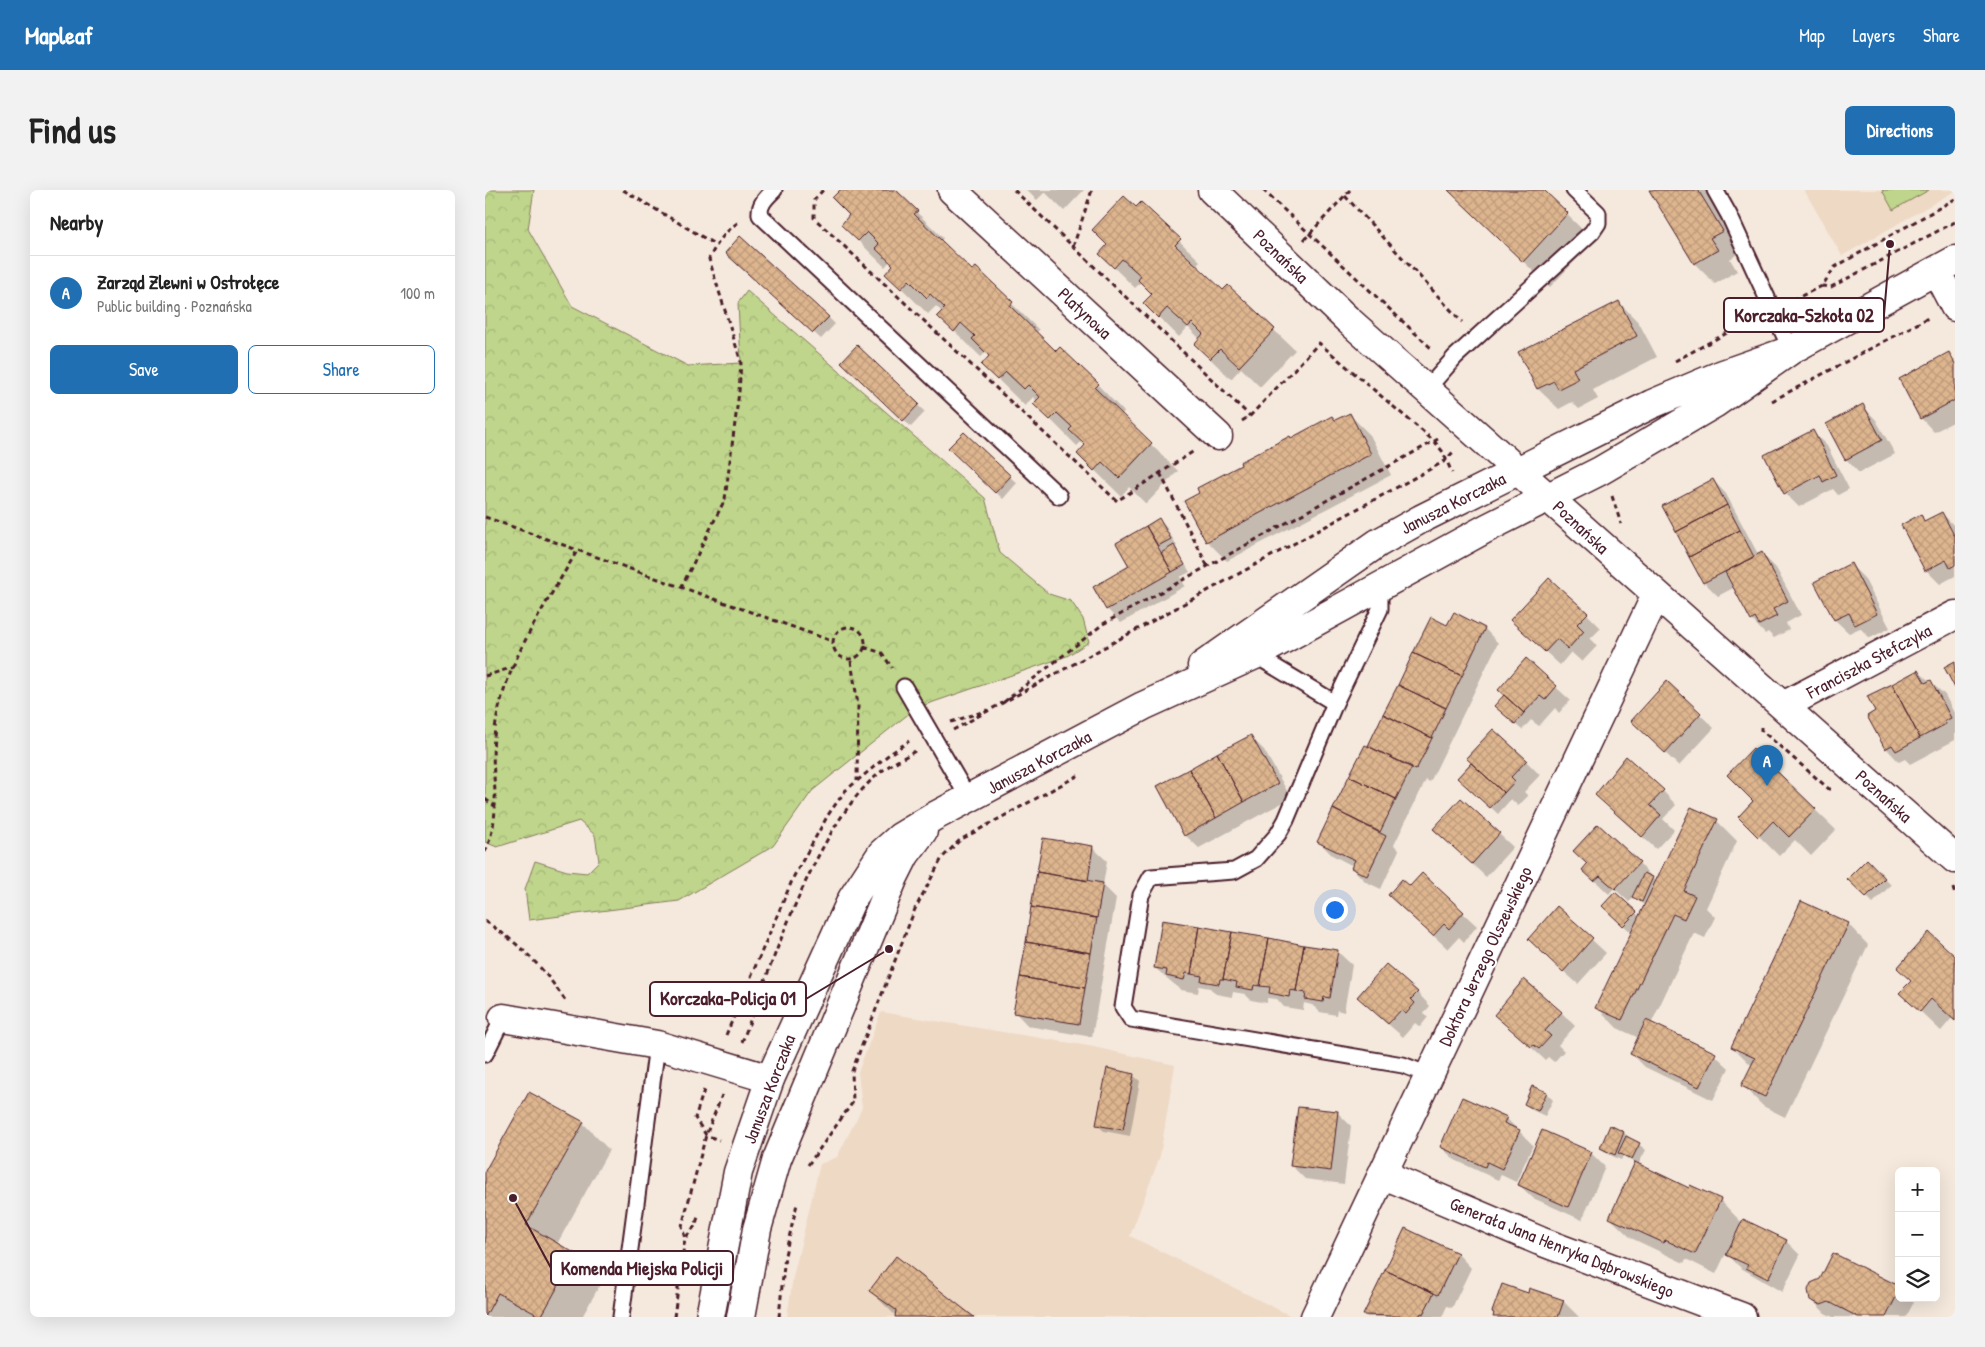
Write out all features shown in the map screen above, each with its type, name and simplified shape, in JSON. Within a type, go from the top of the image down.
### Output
[{"type":"street","name":"Platynowa","points":[[952,190],[1218,436]]},
{"type":"street","name":"Poznańska","points":[[1213,190],[1347,319],[1435,379],[1458,419],[1519,469],[1656,595],[1783,706],[1951,871]]},
{"type":"street","points":[[1946,265],[1954,306]]},
{"type":"street","name":"Janusza Korczaka","points":[[710,1317],[737,1172],[770,1079],[849,908],[871,868],[882,853],[900,837],[935,816],[1143,706],[1255,655],[1487,528],[1659,438],[1714,404],[1791,350],[1946,265]]},
{"type":"street","name":"Janusza Korczaka","points":[[1143,706],[1378,543],[1519,469],[1652,404],[1723,374],[1791,350]]},
{"type":"street","name":"Doktora Jerzego Olszewskiego","points":[[1315,1317],[1656,595]]},
{"type":"street","name":"Franciszka Stefczyka","points":[[1783,706],[1955,615]]},
{"type":"street","name":"Janusza Korczaka","points":[[741,1317],[757,1230],[777,1160],[894,877],[905,854],[935,816]]},
{"type":"street","points":[[503,1018],[657,1044],[770,1079]]},
{"type":"street","name":"Generała Jana Henryka Dąbrowskiego","points":[[1382,1174],[1549,1244],[1742,1317]]},
{"type":"lane","points":[[773,190],[760,208],[760,215],[1059,496]]},
{"type":"lane","points":[[1435,379],[1476,337],[1592,232],[1598,223],[1598,213],[1574,190]]},
{"type":"lane","points":[[1715,190],[1729,215],[1791,350]]},
{"type":"lane","points":[[1380,587],[1381,609],[1335,703],[1286,820],[1278,834],[1256,859],[1233,871],[1151,877],[1141,895],[1123,1007],[1131,1019],[1403,1065],[1429,1075]]},
{"type":"lane","points":[[1255,655],[1335,703]]},
{"type":"lane","points":[[904,686],[969,799]]},
{"type":"lane","points":[[485,1054],[503,1018]]},
{"type":"lane","points":[[621,1317],[657,1044]]},
{"type":"path","points":[[623,190],[716,245]]},
{"type":"path","points":[[823,190],[814,200],[814,218],[1117,501],[1251,416],[1319,343],[1435,442],[1443,452]]},
{"type":"path","points":[[1014,190],[1251,416]]},
{"type":"path","points":[[1073,247],[1092,190]]},
{"type":"path","points":[[1263,190],[1433,350],[1435,379]]},
{"type":"path","points":[[1298,246],[1350,190]]},
{"type":"path","points":[[1345,196],[1476,337]]},
{"type":"path","points":[[1666,365],[1772,309],[1822,286],[1835,267],[1955,199]]},
{"type":"path","points":[[681,588],[725,499],[739,392],[739,355],[709,258],[716,245],[730,228],[760,208]]},
{"type":"path","points":[[1822,286],[1831,288],[1955,222]]},
{"type":"path","points":[[1764,406],[1954,306]]},
{"type":"path","points":[[1103,624],[1207,565],[1435,442]]},
{"type":"path","points":[[997,707],[1445,461]]},
{"type":"path","points":[[1160,473],[1207,565]]},
{"type":"path","points":[[1609,488],[1621,521],[1621,530]]},
{"type":"path","points":[[485,517],[832,641]]},
{"type":"path","points":[[485,852],[493,834],[497,807],[493,765],[495,729],[504,692],[525,640],[577,551]]},
{"type":"path","points":[[850,625],[859,628],[865,634],[867,643],[851,660],[841,658],[834,651],[832,641],[839,632],[850,625]]},
{"type":"path","points":[[864,647],[882,653],[904,686]]},
{"type":"path","points":[[851,660],[858,705],[857,781]]},
{"type":"path","points":[[485,676],[514,667]]},
{"type":"path","points":[[1760,722],[1761,730],[1829,789],[1835,789]]},
{"type":"path","points":[[485,799],[497,807]]},
{"type":"path","points":[[1951,871],[1955,895]]},
{"type":"path","points":[[485,922],[512,940],[543,969],[571,1008]]},
{"type":"path","points":[[673,1317],[685,1238],[682,1226],[706,1135]]},
{"type":"shaded area","points":[[1804,190],[1955,190],[1955,191],[1842,256]]},
{"type":"shaded area","points":[[881,1012],[1089,1046],[1175,1065],[1160,1156],[1130,1236],[1289,1315],[1288,1317],[787,1317],[793,1277],[820,1164],[837,1157],[862,1108],[858,1072]]},
{"type":"green space","points":[[485,190],[534,190],[528,229],[572,306],[688,366],[741,363],[738,303],[747,291],[985,498],[1000,553],[1049,594],[1071,601],[1083,619],[1089,642],[1067,656],[916,708],[812,791],[773,846],[679,901],[529,920],[525,889],[535,861],[567,871],[587,873],[599,861],[595,835],[579,821],[497,847],[485,842]]},
{"type":"green space","points":[[1882,190],[1929,190],[1893,210]]},
{"type":"building","points":[[840,190],[896,190],[918,211],[914,214],[972,270],[976,267],[1013,302],[1010,306],[1056,351],[1060,347],[1099,384],[1095,388],[1152,443],[1119,478],[1102,462],[1094,471],[1077,454],[1085,445],[1069,430],[1072,427],[1057,413],[1050,420],[1033,404],[1040,397],[1028,385],[1024,389],[1006,372],[997,380],[981,365],[989,356],[972,339],[975,336],[961,323],[954,332],[937,316],[945,308],[930,294],[927,298],[909,280],[901,289],[885,274],[893,265],[875,248],[879,244],[867,232],[858,241],[841,225],[849,215],[832,198]]},
{"type":"building","points":[[1448,190],[1544,190],[1568,213],[1523,262]]},
{"type":"building","points":[[1649,190],[1698,190],[1723,231],[1710,238],[1718,250],[1694,264]]},
{"type":"building","points":[[1124,196],[1136,207],[1141,202],[1181,239],[1175,245],[1223,290],[1228,285],[1275,329],[1239,367],[1220,349],[1210,359],[1194,344],[1203,334],[1192,323],[1188,327],[1167,308],[1158,318],[1143,303],[1152,294],[1138,280],[1141,276],[1122,259],[1114,268],[1099,254],[1107,245],[1092,230]]},
{"type":"building","points":[[740,236],[829,317],[813,333],[725,253]]},
{"type":"building","points":[[1619,301],[1637,336],[1573,369],[1578,379],[1558,389],[1554,381],[1537,389],[1518,352]]},
{"type":"building","points":[[857,345],[919,404],[903,421],[841,362]]},
{"type":"building","points":[[1949,352],[1955,364],[1955,400],[1920,419],[1899,379]]},
{"type":"building","points":[[1863,404],[1882,440],[1845,460],[1826,424]]},
{"type":"building","points":[[1350,413],[1371,454],[1206,542],[1184,501],[1199,493],[1197,488],[1241,465],[1240,462],[1290,436],[1291,438],[1332,416],[1335,420]]},
{"type":"building","points":[[1813,430],[1836,475],[1823,482],[1820,475],[1784,494],[1764,455]]},
{"type":"building","points":[[964,432],[1011,476],[995,493],[948,448]]},
{"type":"building","points":[[1713,479],[1727,505],[1676,532],[1662,506]]},
{"type":"building","points":[[1727,505],[1740,530],[1689,557],[1676,532]]},
{"type":"building","points":[[1942,512],[1955,537],[1955,565],[1950,568],[1946,560],[1925,571],[1901,525],[1921,514],[1924,521]]},
{"type":"building","points":[[1159,518],[1171,539],[1158,546],[1146,526]]},
{"type":"building","points":[[1146,526],[1172,572],[1106,610],[1093,587],[1129,566],[1116,543]]},
{"type":"building","points":[[1740,530],[1754,557],[1703,583],[1689,557]]},
{"type":"building","points":[[1174,545],[1185,565],[1172,572],[1161,553]]},
{"type":"building","points":[[1762,552],[1788,601],[1773,609],[1777,616],[1759,625],[1755,618],[1751,621],[1725,572]]},
{"type":"building","points":[[1851,563],[1877,614],[1855,625],[1849,613],[1834,620],[1814,582]]},
{"type":"building","points":[[1549,578],[1588,613],[1577,624],[1584,631],[1568,649],[1557,639],[1545,652],[1510,620]]},
{"type":"building","points":[[1454,612],[1485,628],[1462,676],[1413,653],[1431,617],[1447,625]]},
{"type":"building","points":[[1413,653],[1462,676],[1446,708],[1398,685]]},
{"type":"building","points":[[1526,658],[1557,686],[1545,700],[1540,696],[1524,713],[1498,690]]},
{"type":"building","points":[[1955,661],[1955,688],[1944,667]]},
{"type":"building","points":[[1918,670],[1925,683],[1931,680],[1951,718],[1945,721],[1946,724],[1920,738],[1892,684]]},
{"type":"building","points":[[1667,681],[1701,713],[1665,753],[1631,721]]},
{"type":"building","points":[[1892,684],[1920,738],[1896,751],[1892,745],[1885,749],[1867,716],[1875,711],[1867,696]]},
{"type":"building","points":[[1398,685],[1446,708],[1432,738],[1383,714]]},
{"type":"building","points":[[1504,695],[1524,713],[1515,724],[1494,706]]},
{"type":"building","points":[[1383,714],[1432,738],[1416,770],[1368,746]]},
{"type":"building","points":[[1493,729],[1527,760],[1511,777],[1515,781],[1504,793],[1466,758]]},
{"type":"building","points":[[1251,735],[1278,784],[1244,802],[1217,753]]},
{"type":"building","points":[[1365,745],[1412,767],[1396,799],[1349,776]]},
{"type":"building","points":[[1753,748],[1816,809],[1789,837],[1773,821],[1758,837],[1738,817],[1753,801],[1727,775]]},
{"type":"building","points":[[1217,753],[1244,802],[1216,818],[1189,769]]},
{"type":"building","points":[[1626,756],[1664,790],[1650,805],[1661,815],[1642,837],[1595,795]]},
{"type":"building","points":[[1471,763],[1504,793],[1490,808],[1457,778]]},
{"type":"building","points":[[1189,769],[1216,818],[1184,836],[1157,786]]},
{"type":"building","points":[[1349,776],[1396,799],[1380,832],[1333,809]]},
{"type":"building","points":[[1461,798],[1500,833],[1472,864],[1433,829]]},
{"type":"building","points":[[1691,807],[1718,819],[1684,891],[1695,896],[1684,919],[1673,914],[1622,1020],[1595,1008]]},
{"type":"building","points":[[1333,809],[1386,836],[1367,876],[1351,868],[1355,860],[1317,842]]},
{"type":"building","points":[[1598,824],[1640,862],[1615,889],[1600,876],[1594,881],[1582,870],[1587,864],[1573,851]]},
{"type":"building","points":[[1043,838],[1093,846],[1088,881],[1037,872]]},
{"type":"building","points":[[1867,859],[1885,878],[1866,897],[1847,879]]},
{"type":"building","points":[[1037,872],[1103,883],[1097,918],[1031,907]]},
{"type":"building","points":[[1422,873],[1464,912],[1449,929],[1444,924],[1433,936],[1388,895],[1402,879],[1410,886]]},
{"type":"building","points":[[1644,873],[1653,877],[1642,902],[1632,897]]},
{"type":"building","points":[[1615,892],[1637,912],[1623,926],[1602,906]]},
{"type":"building","points":[[1801,901],[1849,923],[1765,1097],[1741,1086],[1755,1058],[1731,1047]]},
{"type":"building","points":[[1557,906],[1593,938],[1563,972],[1528,939]]},
{"type":"building","points":[[1031,907],[1097,918],[1091,953],[1026,942]]},
{"type":"building","points":[[1162,920],[1199,926],[1191,974],[1186,973],[1184,980],[1166,976],[1167,970],[1154,968]]},
{"type":"building","points":[[1199,926],[1232,932],[1223,979],[1220,979],[1219,984],[1201,981],[1202,976],[1191,974]]},
{"type":"building","points":[[1232,932],[1269,938],[1260,986],[1254,985],[1253,990],[1236,987],[1237,982],[1223,979]]},
{"type":"building","points":[[1929,932],[1955,956],[1955,1021],[1931,999],[1920,1012],[1899,993],[1911,981],[1897,968]]},
{"type":"building","points":[[1269,938],[1304,945],[1296,991],[1290,990],[1289,997],[1269,993],[1270,987],[1260,986]]},
{"type":"building","points":[[1026,942],[1091,953],[1085,988],[1020,977]]},
{"type":"building","points":[[1304,945],[1338,950],[1330,998],[1324,997],[1323,1002],[1305,999],[1306,993],[1296,991]]},
{"type":"building","points":[[1386,964],[1418,992],[1411,999],[1415,1003],[1406,1014],[1401,1010],[1388,1024],[1357,997]]},
{"type":"building","points":[[1020,977],[1085,988],[1079,1024],[1013,1013]]},
{"type":"building","points":[[1524,979],[1562,1012],[1545,1031],[1551,1036],[1539,1049],[1534,1045],[1531,1047],[1494,1015]]},
{"type":"building","points":[[1646,1020],[1716,1053],[1699,1087],[1630,1054]]},
{"type":"building","points":[[1107,1068],[1134,1074],[1123,1130],[1096,1125]]},
{"type":"building","points":[[1532,1086],[1547,1092],[1538,1111],[1524,1104]]},
{"type":"building","points":[[529,1092],[584,1122],[526,1225],[576,1254],[541,1317],[498,1293],[485,1317],[485,1171]]},
{"type":"building","points":[[1462,1097],[1507,1117],[1504,1123],[1520,1130],[1502,1169],[1487,1162],[1485,1167],[1440,1147]]},
{"type":"building","points":[[1298,1107],[1338,1111],[1331,1171],[1290,1166]]},
{"type":"building","points":[[1610,1125],[1624,1132],[1615,1155],[1600,1148]]},
{"type":"building","points":[[1542,1130],[1592,1152],[1568,1207],[1518,1185]]},
{"type":"building","points":[[1626,1136],[1640,1143],[1632,1159],[1618,1153]]},
{"type":"building","points":[[1635,1162],[1689,1188],[1690,1185],[1721,1199],[1695,1254],[1665,1240],[1664,1243],[1609,1218]]},
{"type":"building","points":[[1743,1219],[1787,1240],[1768,1279],[1746,1268],[1748,1265],[1726,1255]]},
{"type":"building","points":[[1405,1228],[1458,1253],[1438,1295],[1385,1270]]},
{"type":"building","points":[[1833,1253],[1895,1284],[1895,1299],[1886,1317],[1858,1317],[1829,1302],[1821,1305],[1810,1300],[1808,1290],[1811,1283],[1820,1279]]},
{"type":"building","points":[[896,1256],[974,1317],[895,1317],[896,1310],[869,1291]]},
{"type":"building","points":[[1385,1270],[1434,1293],[1423,1314],[1421,1313],[1419,1317],[1363,1315]]},
{"type":"building","points":[[1502,1284],[1528,1293],[1529,1288],[1564,1300],[1558,1317],[1493,1317],[1494,1313],[1492,1312]]},
{"type":"place","name":"Korczaka-Szkoła 02","points":[[1890,244]]},
{"type":"place","name":"Zarząd Zlewni w Ostrołęce","points":[[1767,786]]},
{"type":"place","name":"Korczaka-Policja 01","points":[[889,949]]},
{"type":"place","name":"Komenda Miejska Policji","points":[[513,1198]]}]
